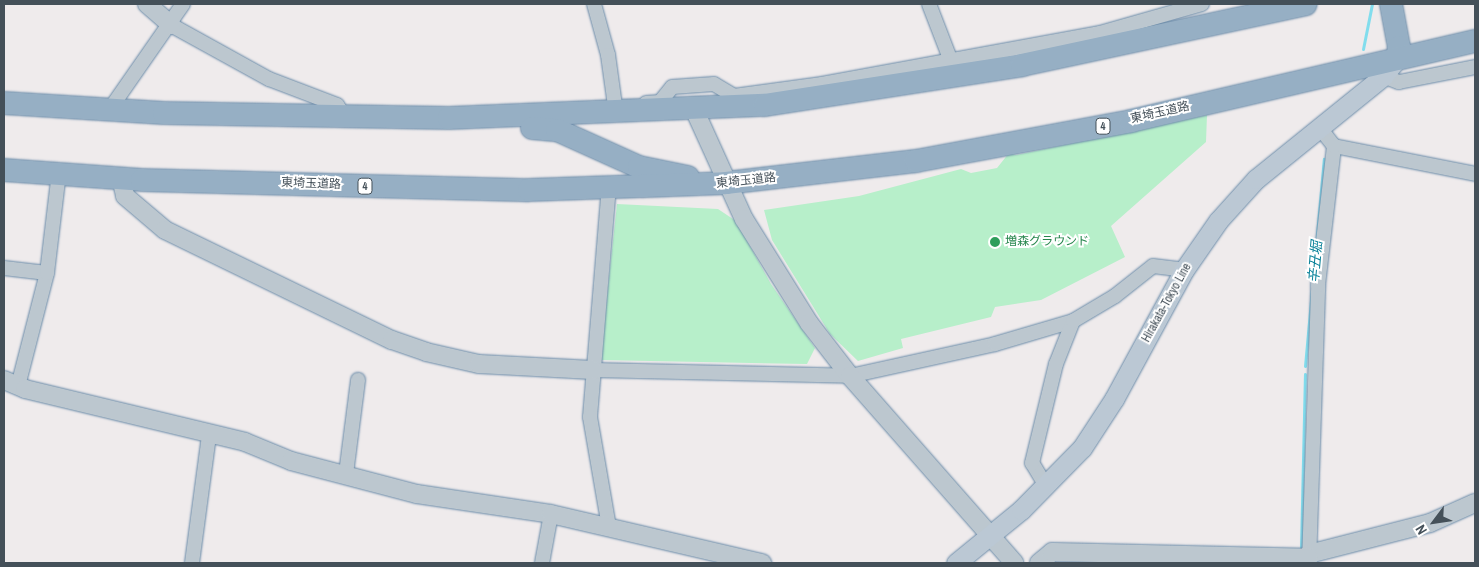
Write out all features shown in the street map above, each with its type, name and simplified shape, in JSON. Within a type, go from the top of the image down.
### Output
[{"type":"highway","points":[[4,102],[110,109],[345,117],[474,118],[616,109],[694,109],[766,105],[1022,65],[1154,18],[1306,4]]},
{"type":"highway","points":[[1391,4],[1399,47],[1397,59]]},
{"type":"highway","name":"東埼玉道路","points":[[4,170],[121,178],[529,190],[726,184],[916,161],[1131,120],[1475,41]]},
{"type":"highway","points":[[474,118],[557,130],[639,167],[726,184]]},
{"type":"main road","name":"Hirakata-Tokyo Line","points":[[956,563],[991,536],[1046,486],[1097,428],[1184,270],[1218,222],[1250,186],[1383,76],[1397,59]]},
{"type":"main road","points":[[1330,73],[1345,86],[1342,108]]},
{"type":"street","points":[[147,4],[171,25],[268,79],[337,105],[345,117]]},
{"type":"street","points":[[110,109],[184,4]]},
{"type":"street","points":[[594,4],[616,109],[660,102],[672,87],[714,84],[734,96],[951,61],[1100,33],[1202,4]]},
{"type":"street","points":[[929,4],[951,61]]},
{"type":"street","points":[[1383,76],[1399,82],[1475,67]]},
{"type":"street","points":[[694,109],[726,184],[786,291],[850,376],[1014,563]]},
{"type":"street","points":[[1319,127],[1334,146],[1475,174]]},
{"type":"street","points":[[1309,558],[1318,285],[1334,146]]},
{"type":"street","points":[[59,174],[47,273],[11,383],[209,434],[417,494],[551,514],[762,563]]},
{"type":"street","points":[[121,178],[125,196],[165,230],[392,340],[426,352],[479,364],[593,370],[850,376],[995,344],[1073,320],[1115,296],[1153,266],[1184,270]]},
{"type":"street","points":[[608,198],[590,417],[610,527]]},
{"type":"street","points":[[4,268],[47,273]]},
{"type":"street","points":[[1046,486],[1032,463],[1056,364],[1073,320]]},
{"type":"street","points":[[346,474],[358,380]]},
{"type":"street","points":[[192,563],[209,434]]},
{"type":"street","points":[[1039,563],[1052,552],[1309,558],[1430,523],[1475,502]]},
{"type":"street","points":[[542,563],[551,514]]},
{"type":"green space","name":"増森グラウンド","points":[[1207,115],[1206,142],[1111,226],[1125,257],[1041,300],[995,307],[991,317],[901,339],[903,348],[858,361],[830,334],[772,240],[764,210],[859,196],[961,169],[971,173],[997,168],[1009,153],[1016,155]]},
{"type":"green space","points":[[617,204],[718,209],[736,221],[771,284],[815,348],[807,364],[600,360]]},
{"type":"waterway","name":"辛丑堀","points":[[1363,49],[1372,4]]},
{"type":"waterway","name":"辛丑堀","points":[[1305,366],[1324,159]]},
{"type":"waterway","name":"辛丑堀","points":[[1301,548],[1305,374]]},
{"type":"place","name":"増森グラウンド","points":[[995,242]]}]
